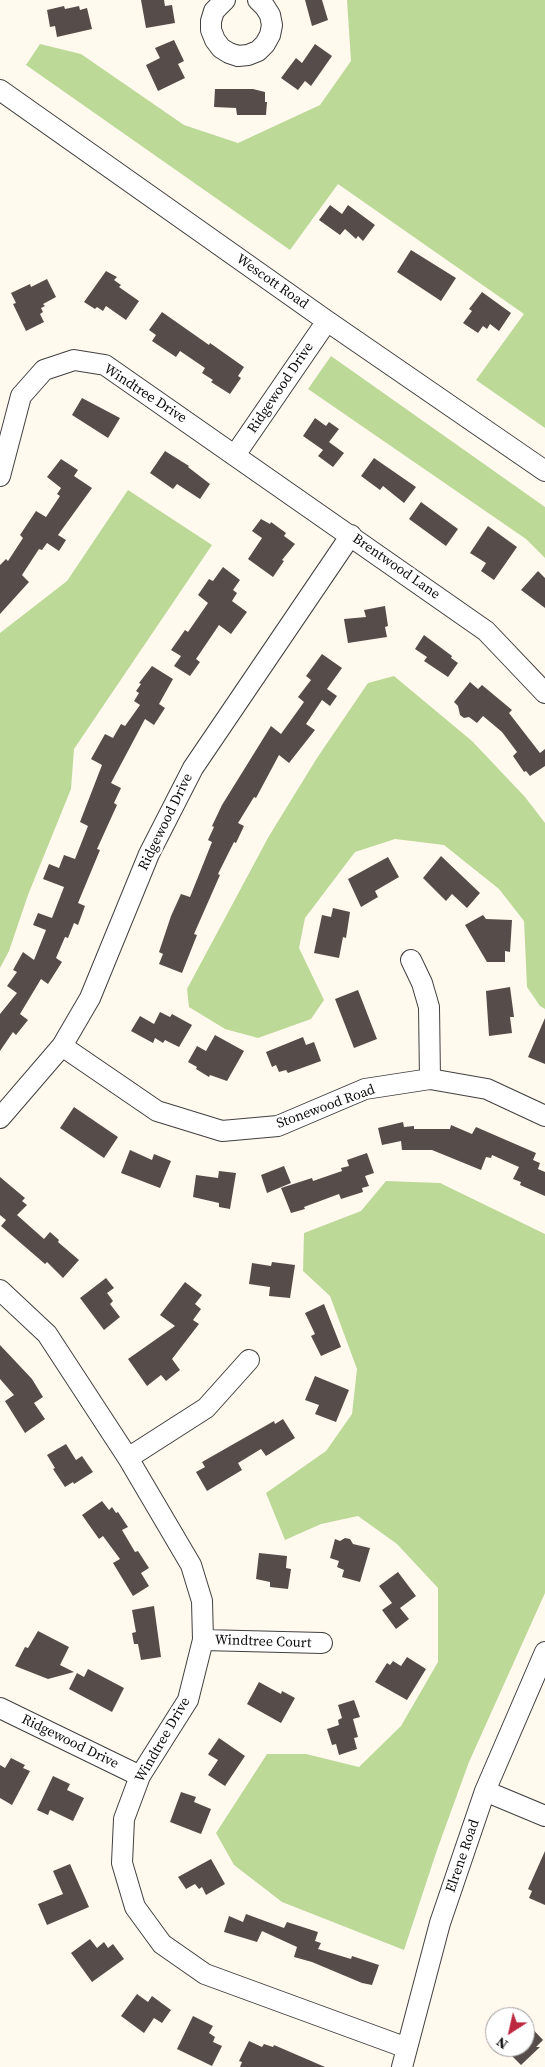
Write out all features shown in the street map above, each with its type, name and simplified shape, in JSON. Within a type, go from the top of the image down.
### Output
[{"type":"street","points":[[225,0],[214,11],[211,30],[221,48],[238,56],[258,51],[270,35],[272,25],[270,15],[265,6],[258,0]]},
{"type":"street","name":"Wescott Road","points":[[0,90],[327,321],[545,471]]},
{"type":"street","name":"Ridgewood Drive","points":[[236,454],[327,321]]},
{"type":"street","name":"Windtree Drive","points":[[0,476],[21,396],[44,370],[74,360],[105,364],[236,454]]},
{"type":"street","name":"Brentwood Lane","points":[[236,454],[486,631],[545,693]]},
{"type":"street","name":"Ridgewood Drive","points":[[0,1118],[62,1046],[90,998],[149,854],[193,768],[351,535]]},
{"type":"street","points":[[411,960],[422,983],[429,1007],[430,1079]]},
{"type":"street","name":"Stonewood Road","points":[[62,1046],[157,1111],[222,1131],[278,1126],[365,1089],[430,1079],[487,1088],[545,1116]]},
{"type":"street","name":"Windtree Drive","points":[[0,1290],[47,1334],[128,1458],[191,1565],[202,1601],[203,1640],[188,1700],[140,1776],[124,1819],[122,1863],[135,1907],[162,1944],[205,1974],[407,2048]]},
{"type":"street","points":[[128,1458],[206,1408],[249,1360]]},
{"type":"street","name":"Windtree Court","points":[[203,1640],[322,1644]]},
{"type":"street","name":"Elrene Road","points":[[402,2067],[440,1923],[485,1791],[545,1652]]},
{"type":"street","name":"Ridgewood Drive","points":[[0,1708],[140,1776]]},
{"type":"street","points":[[485,1791],[545,1816]]},
{"type":"green space","points":[[347,0],[545,0],[545,428],[476,380],[524,314],[338,184],[290,250],[26,65],[40,44],[81,54],[184,125],[238,143],[320,105],[351,61]]},
{"type":"green space","points":[[331,356],[545,507],[545,558],[526,539],[308,389]]},
{"type":"green space","points":[[128,490],[212,545],[74,749],[71,789],[28,895],[9,951],[0,968],[0,633],[67,581]]},
{"type":"green space","points":[[394,676],[472,741],[525,797],[545,823],[545,1009],[540,1006],[527,987],[524,921],[499,889],[444,845],[395,839],[355,852],[305,918],[299,948],[324,1000],[311,1019],[258,1038],[225,1029],[189,1007],[187,989],[269,836],[317,758],[368,683]]},
{"type":"green space","points":[[386,1181],[440,1183],[545,1234],[545,1593],[469,1762],[404,1950],[282,1902],[234,1865],[216,1833],[267,1754],[306,1754],[359,1767],[401,1726],[438,1662],[438,1588],[397,1544],[358,1516],[321,1524],[285,1540],[266,1493],[326,1451],[352,1414],[357,1369],[330,1296],[303,1271],[304,1233],[361,1211]]},
{"type":"building","points":[[141,0],[164,0],[165,6],[172,5],[175,23],[146,28]]},
{"type":"building","points":[[305,0],[322,0],[328,20],[312,26]]},
{"type":"building","points":[[64,6],[65,9],[79,6],[80,10],[87,8],[92,29],[57,37],[55,26],[50,27],[47,10]]},
{"type":"building","points":[[174,40],[184,61],[178,64],[185,78],[158,91],[146,65],[160,58],[155,48]]},
{"type":"building","points":[[315,44],[332,56],[311,86],[305,81],[298,90],[281,78],[296,58],[302,63]]},
{"type":"building","points":[[215,89],[253,89],[265,92],[265,102],[267,102],[266,115],[237,115],[236,108],[214,107]]},
{"type":"building","points":[[330,205],[342,214],[348,205],[375,225],[363,241],[358,236],[356,239],[345,229],[340,235],[319,220]]},
{"type":"building","points":[[411,250],[456,278],[441,301],[397,272]]},
{"type":"building","points":[[106,271],[117,277],[114,280],[121,285],[119,287],[139,301],[126,320],[106,306],[103,311],[97,307],[95,309],[84,302]]},
{"type":"building","points":[[47,279],[56,297],[43,304],[45,306],[41,308],[43,312],[40,314],[44,322],[26,331],[13,304],[16,303],[11,293],[30,284],[31,287]]},
{"type":"building","points":[[482,292],[511,313],[499,331],[490,324],[487,329],[483,326],[478,333],[463,323],[472,311],[469,309]]},
{"type":"building","points":[[162,312],[244,367],[238,376],[241,378],[230,394],[211,382],[213,380],[202,373],[205,368],[180,351],[176,357],[152,341],[156,335],[149,330]]},
{"type":"building","points":[[82,398],[120,418],[108,438],[72,415]]},
{"type":"building","points":[[315,418],[326,426],[329,422],[339,429],[329,442],[344,453],[333,467],[318,456],[323,450],[303,436]]},
{"type":"building","points":[[165,451],[189,466],[210,484],[200,499],[177,484],[173,489],[150,473]]},
{"type":"building","points":[[374,458],[416,487],[404,503],[383,486],[380,490],[361,476]]},
{"type":"building","points":[[61,459],[78,470],[74,476],[92,488],[58,535],[66,540],[59,551],[47,543],[42,550],[39,549],[22,575],[29,582],[0,614],[0,565],[6,559],[8,561],[23,538],[20,535],[36,511],[46,517],[60,496],[57,494],[61,488],[47,477]]},
{"type":"building","points":[[421,502],[458,529],[446,546],[409,519]]},
{"type":"building","points":[[261,519],[270,524],[271,522],[286,533],[284,536],[295,544],[282,560],[284,561],[273,577],[248,559],[262,538],[252,531]]},
{"type":"building","points":[[488,526],[517,547],[494,580],[481,571],[486,563],[470,553]]},
{"type":"building","points":[[223,567],[240,580],[233,590],[237,593],[232,601],[247,612],[231,634],[219,625],[196,659],[200,662],[190,676],[174,666],[181,656],[171,650],[185,630],[188,632],[208,603],[198,595],[209,579],[213,581]]},
{"type":"building","points":[[538,571],[545,578],[545,608],[521,590]]},
{"type":"building","points":[[385,606],[388,626],[385,627],[387,637],[348,643],[344,619],[366,617],[364,610]]},
{"type":"building","points":[[424,635],[452,656],[451,658],[458,663],[448,677],[424,661],[427,657],[415,649]]},
{"type":"building","points":[[322,654],[342,668],[327,689],[337,696],[330,706],[322,700],[306,724],[315,730],[289,763],[279,755],[256,798],[254,797],[238,823],[244,826],[218,874],[220,875],[194,934],[197,935],[182,973],[159,964],[163,954],[159,952],[171,916],[181,894],[190,897],[212,842],[208,840],[222,805],[271,726],[281,734],[304,702],[298,697],[311,680],[306,676]]},
{"type":"building","points":[[152,666],[173,679],[159,704],[165,708],[154,725],[145,719],[111,783],[121,788],[114,803],[117,805],[97,849],[100,850],[78,903],[85,906],[78,925],[74,923],[68,938],[65,937],[56,958],[62,962],[48,984],[41,979],[20,1014],[28,1020],[16,1035],[13,1032],[0,1051],[0,1014],[17,993],[7,986],[17,972],[13,970],[23,952],[34,960],[46,930],[33,925],[38,913],[52,918],[64,887],[43,879],[49,864],[59,868],[64,855],[75,859],[88,826],[80,822],[102,765],[91,759],[105,734],[113,738],[121,724],[125,726],[140,705],[134,701],[139,693],[136,691],[141,684],[139,683]]},
{"type":"building","points":[[470,682],[478,689],[482,685],[512,710],[509,713],[540,753],[545,749],[545,766],[530,776],[526,771],[524,772],[513,756],[517,752],[502,732],[483,716],[477,723],[469,717],[464,718],[460,715],[458,706],[454,702]]},
{"type":"building","points":[[441,856],[480,893],[467,908],[452,894],[446,901],[423,878]]},
{"type":"building","points":[[388,857],[399,877],[375,891],[378,897],[361,907],[348,879]]},
{"type":"building","points":[[333,908],[350,912],[346,938],[343,937],[339,958],[314,953],[322,915],[331,917]]},
{"type":"building","points":[[483,915],[486,919],[512,920],[510,952],[505,951],[505,962],[487,962],[465,925]]},
{"type":"building","points":[[510,987],[514,1017],[510,1017],[512,1033],[489,1036],[486,991]]},
{"type":"building","points":[[358,990],[377,1039],[354,1048],[335,999]]},
{"type":"building","points":[[160,1012],[170,1017],[172,1014],[192,1025],[179,1047],[165,1040],[163,1043],[155,1038],[153,1043],[131,1031],[140,1016],[154,1024]]},
{"type":"building","points":[[545,1018],[545,1064],[528,1057]]},
{"type":"building","points":[[215,1035],[244,1051],[227,1081],[210,1075],[209,1077],[188,1062],[197,1046],[206,1051]]},
{"type":"building","points":[[303,1037],[306,1045],[314,1042],[321,1061],[288,1073],[286,1070],[279,1072],[276,1065],[272,1067],[266,1052]]},
{"type":"building","points":[[74,1107],[118,1137],[104,1158],[60,1128]]},
{"type":"building","points":[[403,1122],[404,1127],[414,1126],[414,1129],[450,1129],[451,1125],[472,1134],[476,1127],[536,1153],[533,1160],[540,1163],[538,1169],[545,1172],[545,1196],[520,1185],[521,1182],[513,1179],[519,1167],[492,1155],[491,1158],[486,1157],[481,1170],[432,1150],[402,1150],[401,1141],[382,1145],[378,1128]]},
{"type":"building","points":[[130,1150],[152,1160],[154,1154],[171,1161],[160,1188],[121,1173]]},
{"type":"building","points":[[367,1153],[374,1173],[365,1176],[369,1186],[362,1188],[363,1192],[341,1199],[339,1194],[291,1213],[281,1188],[312,1178],[313,1181],[342,1171],[341,1168],[349,1166],[347,1160]]},
{"type":"building","points":[[284,1166],[291,1183],[267,1193],[261,1175]]},
{"type":"building","points":[[219,1171],[236,1173],[230,1209],[219,1207],[219,1203],[193,1197],[196,1175],[218,1178]]},
{"type":"building","points":[[0,1177],[25,1198],[22,1201],[27,1205],[17,1215],[44,1239],[50,1232],[59,1240],[58,1242],[79,1260],[63,1278],[47,1262],[45,1264],[1,1226],[6,1220],[0,1215]]},
{"type":"building","points":[[272,1262],[295,1265],[290,1298],[269,1296],[270,1287],[249,1284],[252,1263],[271,1266]]},
{"type":"building","points":[[106,1278],[114,1288],[107,1293],[113,1301],[110,1304],[120,1317],[104,1330],[80,1298]]},
{"type":"building","points":[[185,1282],[202,1295],[195,1304],[201,1309],[193,1320],[199,1324],[172,1359],[180,1370],[166,1381],[161,1375],[147,1386],[128,1359],[175,1326],[160,1315]]},
{"type":"building","points":[[324,1304],[341,1347],[321,1356],[311,1336],[315,1334],[305,1313]]},
{"type":"building","points":[[0,1345],[32,1379],[43,1397],[34,1403],[45,1419],[25,1433],[5,1401],[14,1395],[0,1379]]},
{"type":"building","points":[[315,1376],[349,1390],[336,1422],[315,1414],[319,1405],[305,1400]]},
{"type":"building","points":[[283,1419],[295,1438],[266,1456],[261,1449],[238,1463],[242,1470],[207,1491],[196,1472],[205,1467],[202,1462],[274,1421],[275,1424]]},
{"type":"building","points":[[66,1444],[76,1460],[82,1456],[93,1472],[74,1484],[73,1482],[65,1487],[53,1469],[55,1468],[47,1455]]},
{"type":"building","points":[[102,1501],[109,1510],[112,1507],[116,1513],[118,1512],[128,1527],[122,1530],[135,1552],[138,1551],[149,1568],[141,1573],[149,1586],[133,1596],[113,1563],[120,1559],[103,1536],[99,1539],[82,1515]]},
{"type":"building","points":[[345,1538],[350,1539],[353,1544],[370,1548],[360,1582],[342,1577],[344,1570],[337,1567],[339,1561],[330,1558],[335,1539],[340,1541]]},
{"type":"building","points":[[259,1553],[287,1556],[286,1568],[291,1569],[288,1589],[270,1587],[270,1582],[256,1579]]},
{"type":"building","points":[[398,1572],[416,1596],[400,1608],[409,1619],[396,1629],[382,1610],[392,1603],[379,1586]]},
{"type":"building","points":[[154,1606],[161,1657],[141,1660],[138,1644],[134,1644],[132,1633],[136,1632],[132,1610]]},
{"type":"building","points":[[38,1631],[69,1647],[60,1665],[74,1672],[48,1679],[15,1666],[25,1647],[28,1648]]},
{"type":"building","points":[[407,1657],[426,1669],[407,1700],[375,1682],[387,1663],[390,1665],[393,1661],[401,1666]]},
{"type":"building","points":[[88,1669],[124,1688],[112,1712],[69,1689],[77,1673],[84,1677]]},
{"type":"building","points":[[259,1682],[281,1694],[282,1691],[295,1698],[281,1723],[247,1704]]},
{"type":"building","points":[[354,1700],[360,1717],[353,1719],[358,1737],[354,1738],[357,1749],[339,1755],[336,1744],[332,1745],[327,1729],[339,1725],[338,1720],[342,1718],[338,1705]]},
{"type":"building","points":[[219,1738],[245,1756],[225,1786],[208,1775],[218,1760],[208,1754]]},
{"type":"building","points":[[11,1758],[25,1765],[23,1768],[30,1771],[12,1805],[0,1798],[0,1765],[5,1768]]},
{"type":"building","points":[[53,1776],[70,1784],[67,1790],[84,1798],[73,1821],[50,1810],[48,1815],[37,1810]]},
{"type":"building","points":[[181,1792],[196,1797],[194,1802],[211,1809],[201,1834],[170,1822]]},
{"type":"building","points":[[545,1851],[545,1905],[529,1898],[532,1891],[528,1889]]},
{"type":"building","points":[[211,1859],[225,1884],[206,1895],[202,1887],[199,1889],[195,1884],[186,1889],[178,1877]]},
{"type":"building","points":[[70,1864],[89,1907],[47,1925],[38,1904],[63,1894],[53,1871]]},
{"type":"building","points":[[246,1914],[284,1928],[287,1922],[318,1932],[315,1941],[321,1943],[318,1949],[351,1959],[352,1956],[379,1965],[372,1985],[294,1957],[297,1947],[262,1931],[257,1942],[224,1932],[229,1916],[243,1922]]},
{"type":"building","points":[[90,1939],[97,1948],[104,1942],[108,1948],[113,1944],[124,1959],[92,1982],[71,1953]]},
{"type":"building","points":[[137,1994],[148,2002],[152,1996],[171,2010],[162,2023],[154,2018],[144,2033],[121,2016]]},
{"type":"building","points":[[193,2016],[213,2026],[209,2033],[215,2037],[213,2042],[222,2046],[212,2066],[177,2049]]},
{"type":"building","points":[[535,2032],[543,2040],[536,2047],[540,2047],[535,2052]]},
{"type":"building","points":[[249,2041],[262,2047],[264,2044],[273,2047],[274,2045],[325,2067],[240,2067],[242,2062],[239,2061]]},
{"type":"building","points":[[513,2057],[529,2057],[521,2065]]}]
